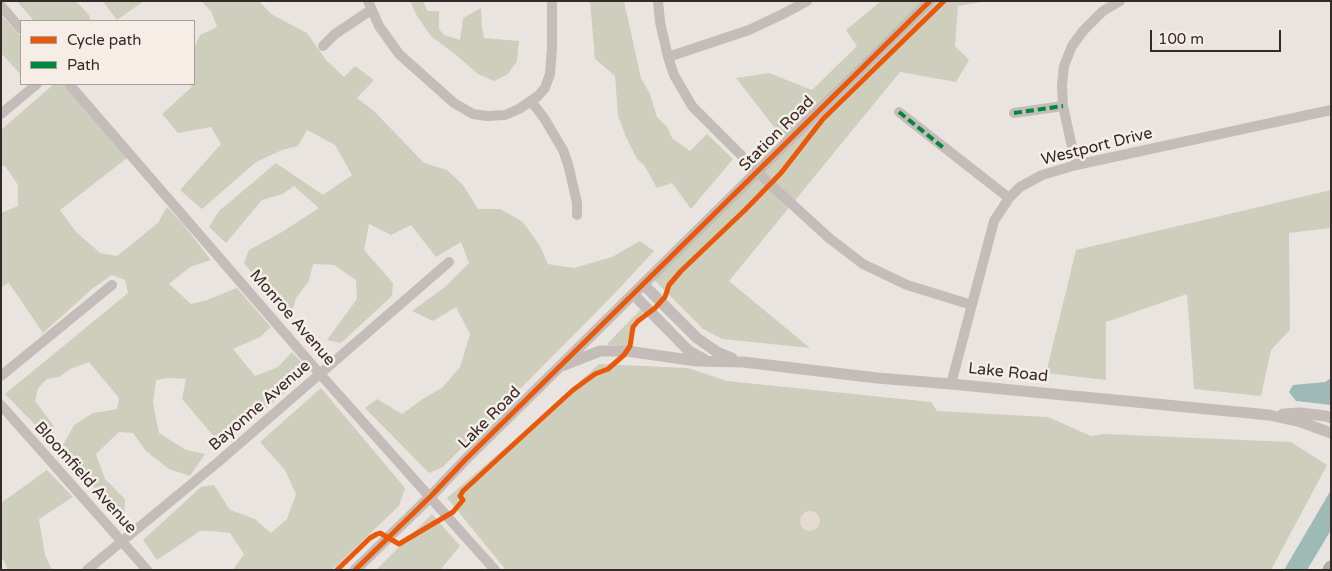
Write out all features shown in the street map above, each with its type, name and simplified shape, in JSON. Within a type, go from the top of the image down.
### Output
[{"type":"street","points":[[323,46],[334,34],[370,6],[379,26],[398,54],[454,104],[473,114],[487,116],[505,114],[519,109],[545,88],[550,74],[552,1]]},
{"type":"street","points":[[658,1],[660,22],[668,57],[674,75],[692,106],[757,171],[829,238],[863,264],[908,285],[972,305]]},
{"type":"street","points":[[668,57],[748,30],[784,14],[807,1]]},
{"type":"street","name":"Station Road","points":[[644,285],[930,1]]},
{"type":"street","points":[[1076,164],[1063,106],[1062,85],[1064,66],[1072,46],[1094,18],[1120,1]]},
{"type":"street","points":[[1,6],[20,28]]},
{"type":"street","points":[[1,114],[37,85]]},
{"type":"street","name":"Monroe Avenue","points":[[70,85],[320,374],[431,496],[495,570]]},
{"type":"street","points":[[531,101],[544,118],[563,150],[577,203],[577,215]]},
{"type":"street","points":[[1014,113],[1063,106]]},
{"type":"street","name":"Westport Drive","points":[[951,384],[994,221],[1009,198],[1020,187],[1035,178],[1076,164],[1331,110]]},
{"type":"street","points":[[899,112],[1009,198]]},
{"type":"street","name":"Bayonne Avenue","points":[[87,570],[217,463],[449,262]]},
{"type":"street","name":"Lake Road","points":[[355,570],[644,285],[683,325],[705,344],[716,352],[743,362]]},
{"type":"street","points":[[1,376],[112,286]]},
{"type":"street","name":"Lake Road","points":[[634,295],[681,343],[707,360],[743,362],[877,378],[1269,415],[1301,422],[1331,433]]},
{"type":"street","points":[[559,367],[600,351],[612,350],[627,350],[696,361],[707,360]]},
{"type":"street","name":"Bloomfield Avenue","points":[[1,405],[147,570]]},
{"type":"street","name":"Lake Road","points":[[1269,415],[1300,413],[1331,418]]},
{"type":"green space","points":[[17,1],[76,1],[89,15],[91,20],[33,20]]},
{"type":"green space","points":[[106,1],[144,1],[117,20],[104,3]]},
{"type":"green space","points":[[201,1],[259,1],[271,14],[307,33],[326,60],[344,77],[355,66],[374,80],[357,98],[374,111],[424,163],[447,170],[463,185],[478,209],[500,209],[523,222],[540,246],[548,264],[574,268],[612,257],[640,241],[654,251],[443,467],[429,473],[365,408],[377,399],[402,414],[442,388],[460,367],[470,334],[456,307],[433,321],[412,311],[445,287],[469,263],[461,242],[436,257],[411,225],[391,235],[369,224],[364,250],[393,283],[392,296],[341,343],[327,340],[357,299],[356,280],[334,265],[313,264],[309,281],[296,298],[290,320],[244,263],[249,250],[282,232],[319,208],[294,186],[283,194],[262,200],[226,243],[209,227],[219,211],[276,163],[323,195],[352,175],[335,145],[307,130],[298,146],[282,150],[256,162],[202,209],[180,190],[221,144],[211,127],[178,133],[162,114],[192,87],[191,85],[195,85],[195,47],[200,35],[217,27],[211,11]]},
{"type":"green space","points":[[410,1],[423,1],[427,11],[439,11],[439,29],[444,35],[460,40],[463,18],[481,8],[484,38],[519,41],[517,61],[508,74],[494,81],[478,74],[431,36],[417,16]]},
{"type":"green space","points":[[590,1],[624,1],[641,78],[650,94],[657,117],[667,127],[672,138],[690,151],[707,134],[733,159],[691,209],[672,183],[657,188],[644,165],[637,159],[626,137],[618,116],[615,76],[595,59]]},
{"type":"green space","points":[[881,1],[988,1],[958,6],[955,46],[969,60],[956,82],[900,72],[729,281],[810,348],[722,339],[703,329],[651,277],[785,141],[736,78],[769,73],[812,90],[857,46],[846,30]]},
{"type":"green space","points":[[1,15],[20,36],[20,74],[1,53]]},
{"type":"green space","points":[[53,85],[64,85],[127,158],[60,210],[76,232],[100,253],[117,256],[158,223],[167,207],[211,260],[190,267],[169,284],[191,304],[237,288],[271,327],[260,337],[233,349],[255,376],[278,367],[292,352],[310,371],[222,446],[182,399],[186,379],[170,378],[156,380],[153,403],[159,433],[186,450],[205,454],[190,476],[169,469],[146,451],[133,433],[119,432],[96,454],[105,479],[125,499],[124,520],[60,451],[74,425],[93,413],[117,409],[119,398],[89,362],[70,369],[59,377],[47,379],[38,388],[35,401],[54,426],[52,442],[5,394],[128,293],[125,280],[112,275],[93,288],[43,333],[9,283],[1,287],[1,213],[18,206],[18,185],[5,166],[1,165],[1,130]]},
{"type":"green space","points":[[1331,190],[1331,228],[1289,233],[1290,330],[1271,350],[1261,396],[1194,389],[1187,294],[1106,322],[1106,380],[1046,373],[1076,250]]},
{"type":"green space","points":[[641,309],[644,312],[631,328],[627,346],[608,345],[608,343]]},
{"type":"green space","points":[[599,364],[688,368],[727,381],[931,402],[937,411],[1048,417],[1091,436],[1105,434],[1291,442],[1327,465],[1271,570],[506,570],[447,498]]},
{"type":"green space","points":[[321,388],[405,488],[399,506],[332,570],[233,570],[244,554],[230,533],[212,531],[200,531],[157,560],[143,540],[201,487],[214,485],[230,510],[255,519],[271,533],[287,519],[296,494],[285,470],[260,442]]},
{"type":"green space","points":[[47,470],[73,497],[39,519],[45,555],[52,570],[8,570],[3,559],[1,560],[1,503]]},
{"type":"green space","points":[[432,514],[460,546],[440,570],[376,570]]},
{"type":"shaded area","points":[[810,511],[817,514],[820,521],[817,528],[810,531],[803,528],[800,521],[803,514]]},
{"type":"water","points":[[1331,378],[1331,405],[1296,401],[1289,392],[1293,385],[1325,382]]},
{"type":"water","points":[[1331,490],[1331,530],[1307,570],[1284,570]]},
{"type":"marked path","points":[[1014,113],[1063,106]]},
{"type":"marked path","points":[[899,112],[945,149]]},
{"type":"cycle path","points":[[355,570],[930,1]]},
{"type":"cycle path","points":[[337,570],[370,538],[377,534],[380,533],[399,544],[453,512],[463,500],[460,496],[463,491],[527,432],[573,390],[595,374],[608,369],[624,355],[630,346],[633,327],[665,297],[669,285],[681,271],[781,173],[823,119],[944,1]]}]
